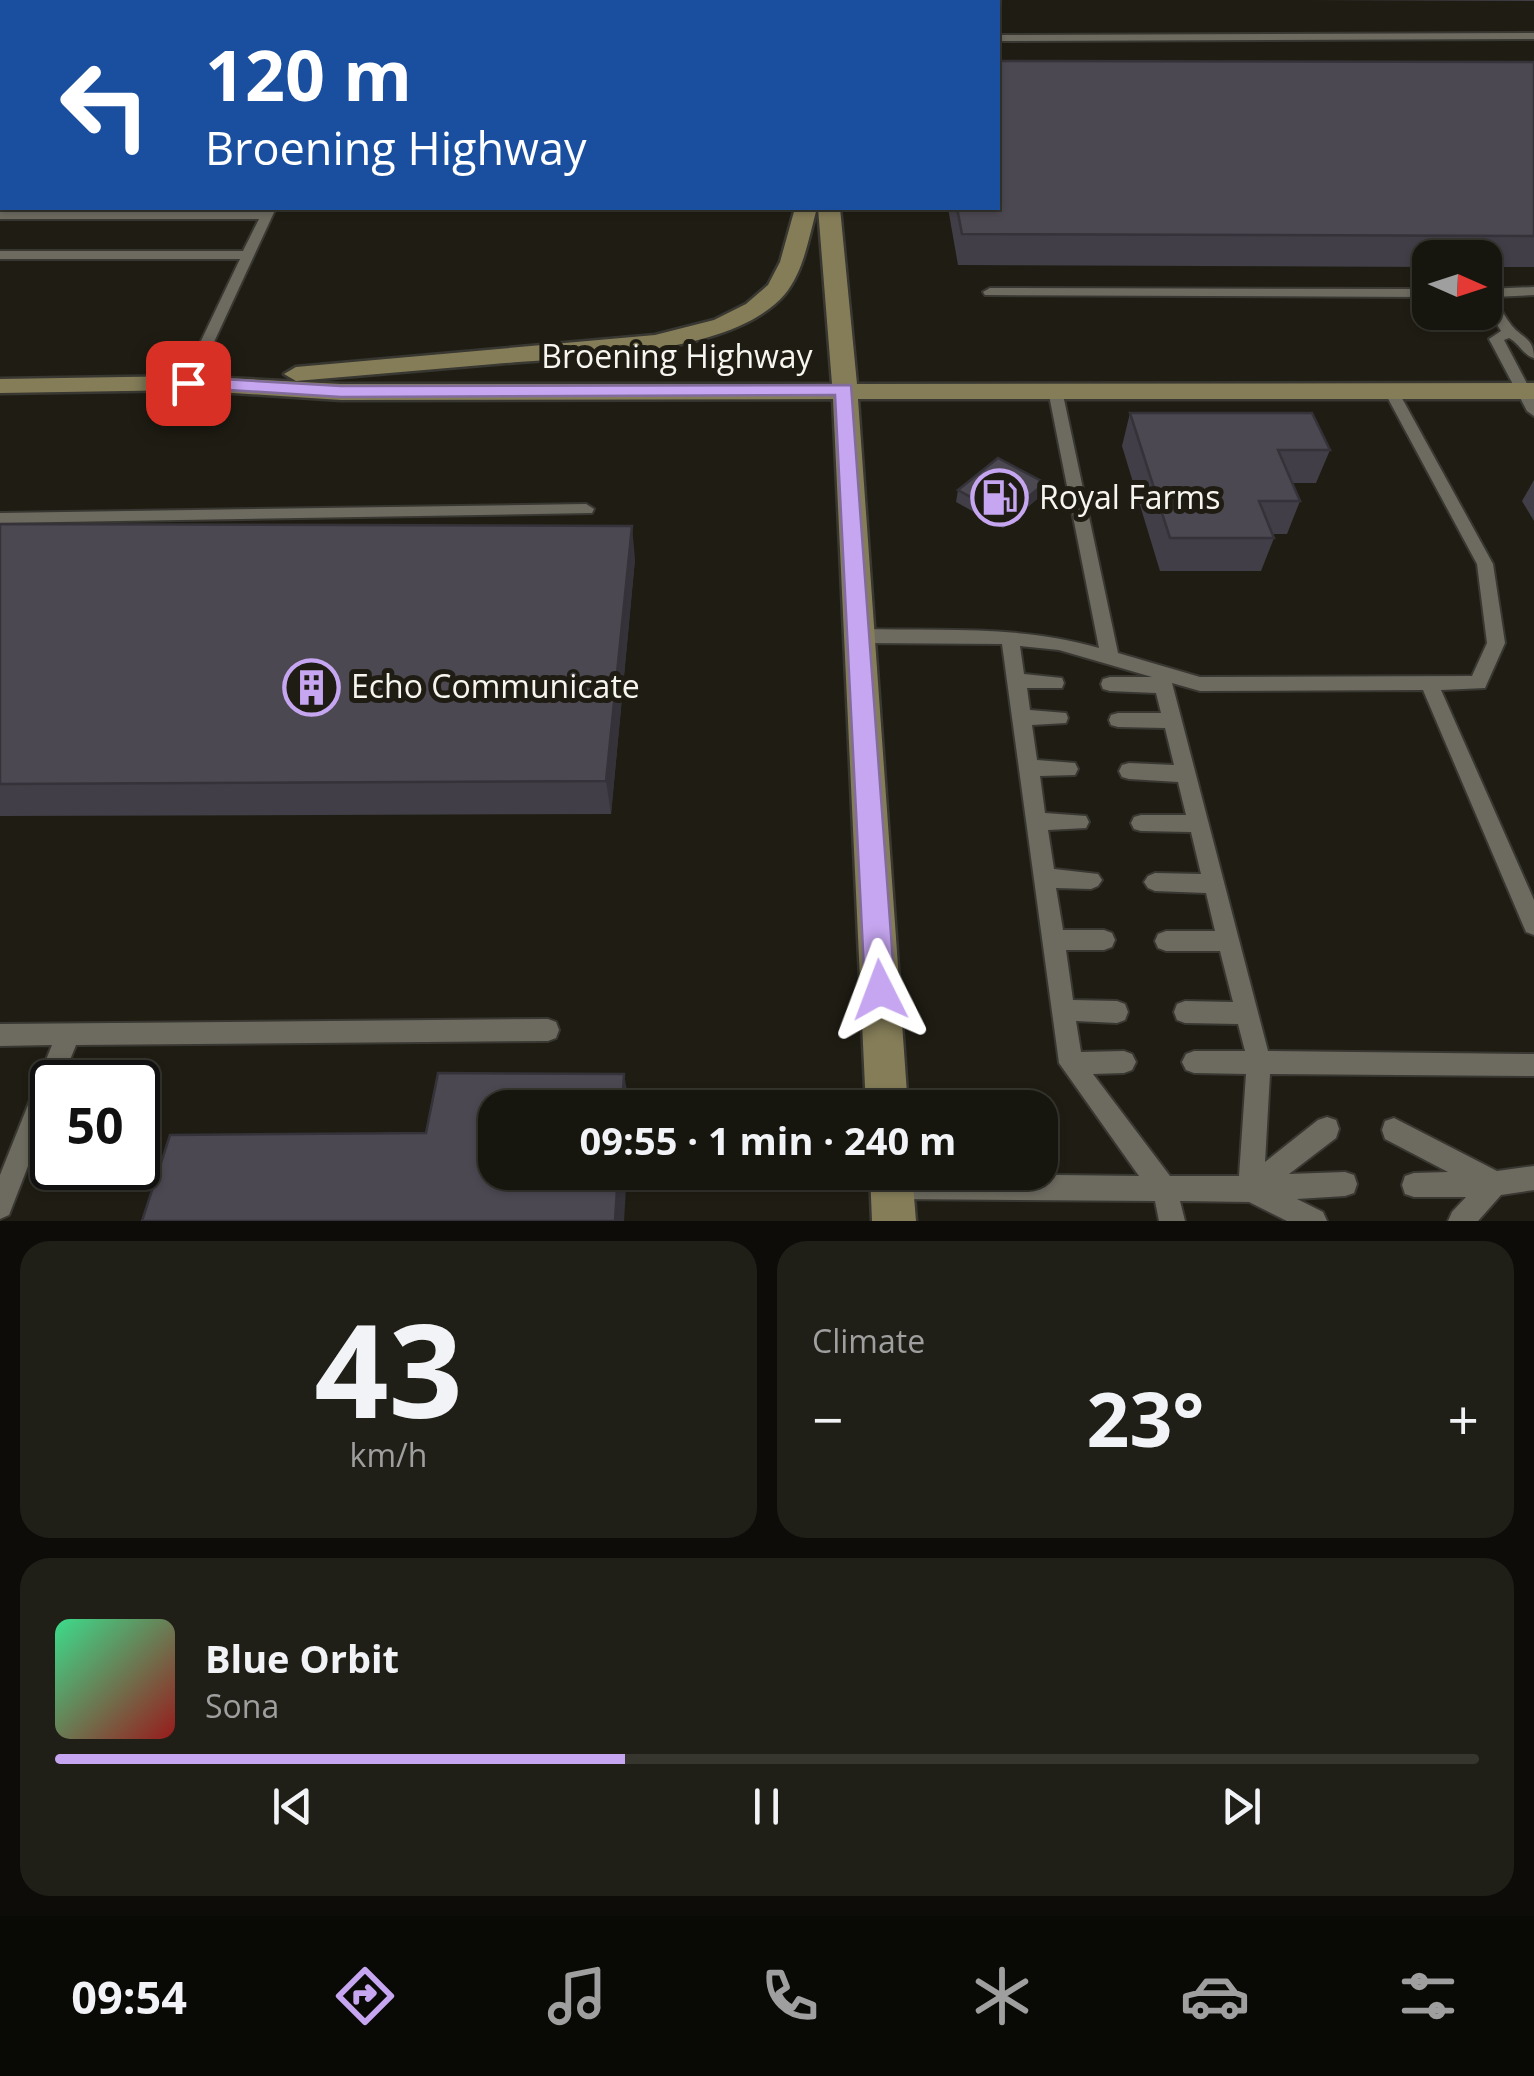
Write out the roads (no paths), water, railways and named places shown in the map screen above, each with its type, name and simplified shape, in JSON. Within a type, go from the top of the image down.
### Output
[{"type":"main road","points":[[188,383],[655,342],[722,325],[754,309],[777,289],[791,262],[805,210]]},
{"type":"main road","points":[[829,210],[860,636],[886,1090]]},
{"type":"main road","name":"Broening Highway","points":[[0,386],[188,383],[341,392],[1391,390],[1530,398]]},
{"type":"lane","points":[[1000,38],[1534,36]]},
{"type":"lane","points":[[0,215],[269,211],[188,383]]},
{"type":"lane","points":[[0,255],[248,255]]},
{"type":"lane","points":[[990,292],[1412,293]]},
{"type":"lane","points":[[1502,293],[1534,292]]},
{"type":"lane","points":[[1502,322],[1534,354]]},
{"type":"lane","points":[[1508,332],[1496,338],[1530,398]]},
{"type":"lane","points":[[1055,390],[1108,655]]},
{"type":"lane","points":[[1110,684],[1162,679],[1200,684],[1478,683],[1496,643],[1484,564],[1391,390]]},
{"type":"lane","points":[[0,518],[586,508]]},
{"type":"lane","points":[[860,636],[1010,638],[1060,643],[1108,655],[1162,679]]},
{"type":"lane","points":[[1010,638],[1071,1062],[1165,1190],[1172,1221]]},
{"type":"lane","points":[[1162,679],[1259,1062],[1250,1189]]},
{"type":"lane","points":[[1016,681],[1055,682]]},
{"type":"lane","points":[[1430,685],[1534,925]]},
{"type":"lane","points":[[1022,717],[1059,718]]},
{"type":"lane","points":[[1118,720],[1173,722]]},
{"type":"lane","points":[[1029,768],[1068,769]]},
{"type":"lane","points":[[1129,772],[1186,774]]},
{"type":"lane","points":[[1036,821],[1079,822]]},
{"type":"lane","points":[[1141,823],[1199,824]]},
{"type":"lane","points":[[1045,878],[1091,880]]},
{"type":"lane","points":[[1155,882],[1214,884]]},
{"type":"lane","points":[[1054,940],[1104,940]]},
{"type":"lane","points":[[1166,941],[1229,941]]},
{"type":"lane","points":[[1063,1010],[1117,1012]]},
{"type":"lane","points":[[1185,1012],[1246,1013]]},
{"type":"lane","points":[[0,1035],[548,1030]]},
{"type":"lane","points":[[0,1206],[69,1033]]},
{"type":"lane","points":[[1071,1062],[1124,1062]]},
{"type":"lane","points":[[1194,1062],[1534,1065]]},
{"type":"lane","points":[[1250,1189],[1327,1128]]},
{"type":"lane","points":[[1394,1130],[1495,1184]]},
{"type":"lane","points":[[1414,1185],[1495,1184],[1534,1178]]},
{"type":"lane","points":[[892,1193],[1250,1189],[1345,1184]]},
{"type":"lane","points":[[1461,1221],[1495,1184]]},
{"type":"lane","points":[[1250,1189],[1314,1221]]},
{"type":"place","name":"Royal Farms","points":[[1000,498]]},
{"type":"place","name":"Echo Communicate","points":[[312,687]]}]
